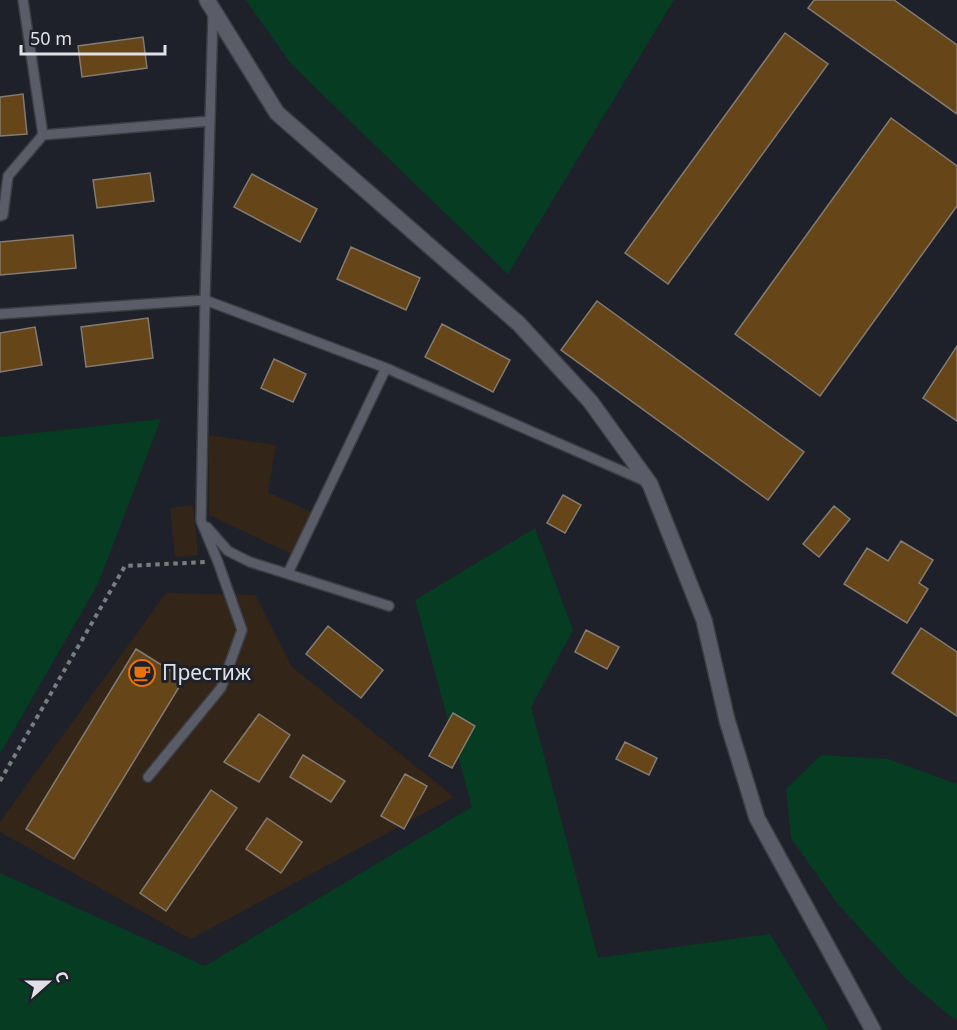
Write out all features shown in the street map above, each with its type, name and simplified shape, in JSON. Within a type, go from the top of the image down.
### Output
[{"type":"street","points":[[210,5],[277,113],[519,324],[590,401],[650,484],[704,620],[727,720],[757,818],[873,1030]]},
{"type":"lane","points":[[23,0],[43,135]]},
{"type":"lane","points":[[148,777],[221,688],[242,630],[201,521],[210,121],[210,5]]},
{"type":"lane","points":[[0,216],[3,215],[8,176],[43,135],[210,121]]},
{"type":"lane","points":[[0,314],[205,300],[386,368],[650,484]]},
{"type":"lane","points":[[288,573],[386,368]]},
{"type":"lane","points":[[201,521],[228,551],[250,562],[389,606]]},
{"type":"path","points":[[0,781],[125,566],[218,562]]},
{"type":"shaded area","points":[[209,435],[276,445],[268,492],[313,513],[296,556],[209,515]]},
{"type":"shaded area","points":[[193,505],[198,555],[175,557],[170,508]]},
{"type":"shaded area","points":[[166,593],[255,595],[292,667],[454,797],[191,939],[0,832],[0,822]]},
{"type":"green space","points":[[246,0],[674,0],[508,274],[291,64]]},
{"type":"green space","points":[[161,419],[98,584],[0,754],[0,437]]},
{"type":"green space","points":[[535,528],[573,630],[531,707],[598,958],[770,934],[829,1030],[0,1030],[0,873],[205,966],[472,807],[415,600]]},
{"type":"green space","points":[[821,755],[888,759],[957,784],[957,1018],[955,1020],[906,979],[837,903],[791,838],[786,789]]},
{"type":"building","points":[[814,0],[894,0],[957,45],[957,114],[808,8]]},
{"type":"building","points":[[785,33],[828,64],[668,284],[625,253]]},
{"type":"building","points":[[143,37],[147,68],[82,77],[78,46]]},
{"type":"building","points":[[23,94],[27,134],[0,136],[0,97]]},
{"type":"building","points":[[891,118],[957,166],[957,206],[820,396],[735,334]]},
{"type":"building","points":[[150,173],[154,201],[97,208],[93,180]]},
{"type":"building","points":[[252,174],[317,209],[300,242],[234,207]]},
{"type":"building","points":[[73,235],[76,268],[0,275],[0,242]]},
{"type":"building","points":[[351,247],[420,278],[406,310],[337,279]]},
{"type":"building","points":[[597,301],[804,452],[768,500],[561,350]]},
{"type":"building","points":[[148,318],[153,358],[86,367],[81,327]]},
{"type":"building","points":[[442,324],[510,360],[493,392],[425,357]]},
{"type":"building","points":[[35,327],[42,365],[0,372],[0,333]]},
{"type":"building","points":[[957,346],[957,421],[923,398]]},
{"type":"building","points":[[274,359],[306,374],[293,402],[261,388]]},
{"type":"building","points":[[563,495],[581,505],[565,533],[547,523]]},
{"type":"building","points":[[834,506],[850,519],[819,557],[803,544]]},
{"type":"building","points":[[901,541],[933,560],[919,583],[928,589],[907,623],[844,584],[867,548],[888,561]]},
{"type":"building","points":[[328,626],[383,670],[361,698],[306,654]]},
{"type":"building","points":[[921,628],[957,652],[957,716],[892,673]]},
{"type":"building","points":[[586,630],[619,647],[607,669],[575,652]]},
{"type":"building","points":[[136,649],[184,679],[74,859],[26,829]]},
{"type":"building","points":[[453,713],[475,726],[452,768],[429,756]]},
{"type":"building","points":[[259,714],[290,735],[259,782],[224,762]]},
{"type":"building","points":[[625,742],[657,758],[649,775],[616,759]]},
{"type":"building","points":[[303,755],[345,781],[331,802],[290,777]]},
{"type":"building","points":[[405,774],[427,786],[404,829],[381,816]]},
{"type":"building","points":[[211,790],[237,808],[166,911],[140,893]]},
{"type":"building","points":[[267,818],[302,842],[281,873],[246,849]]},
{"type":"place","name":"Престиж","points":[[142,673]]}]
